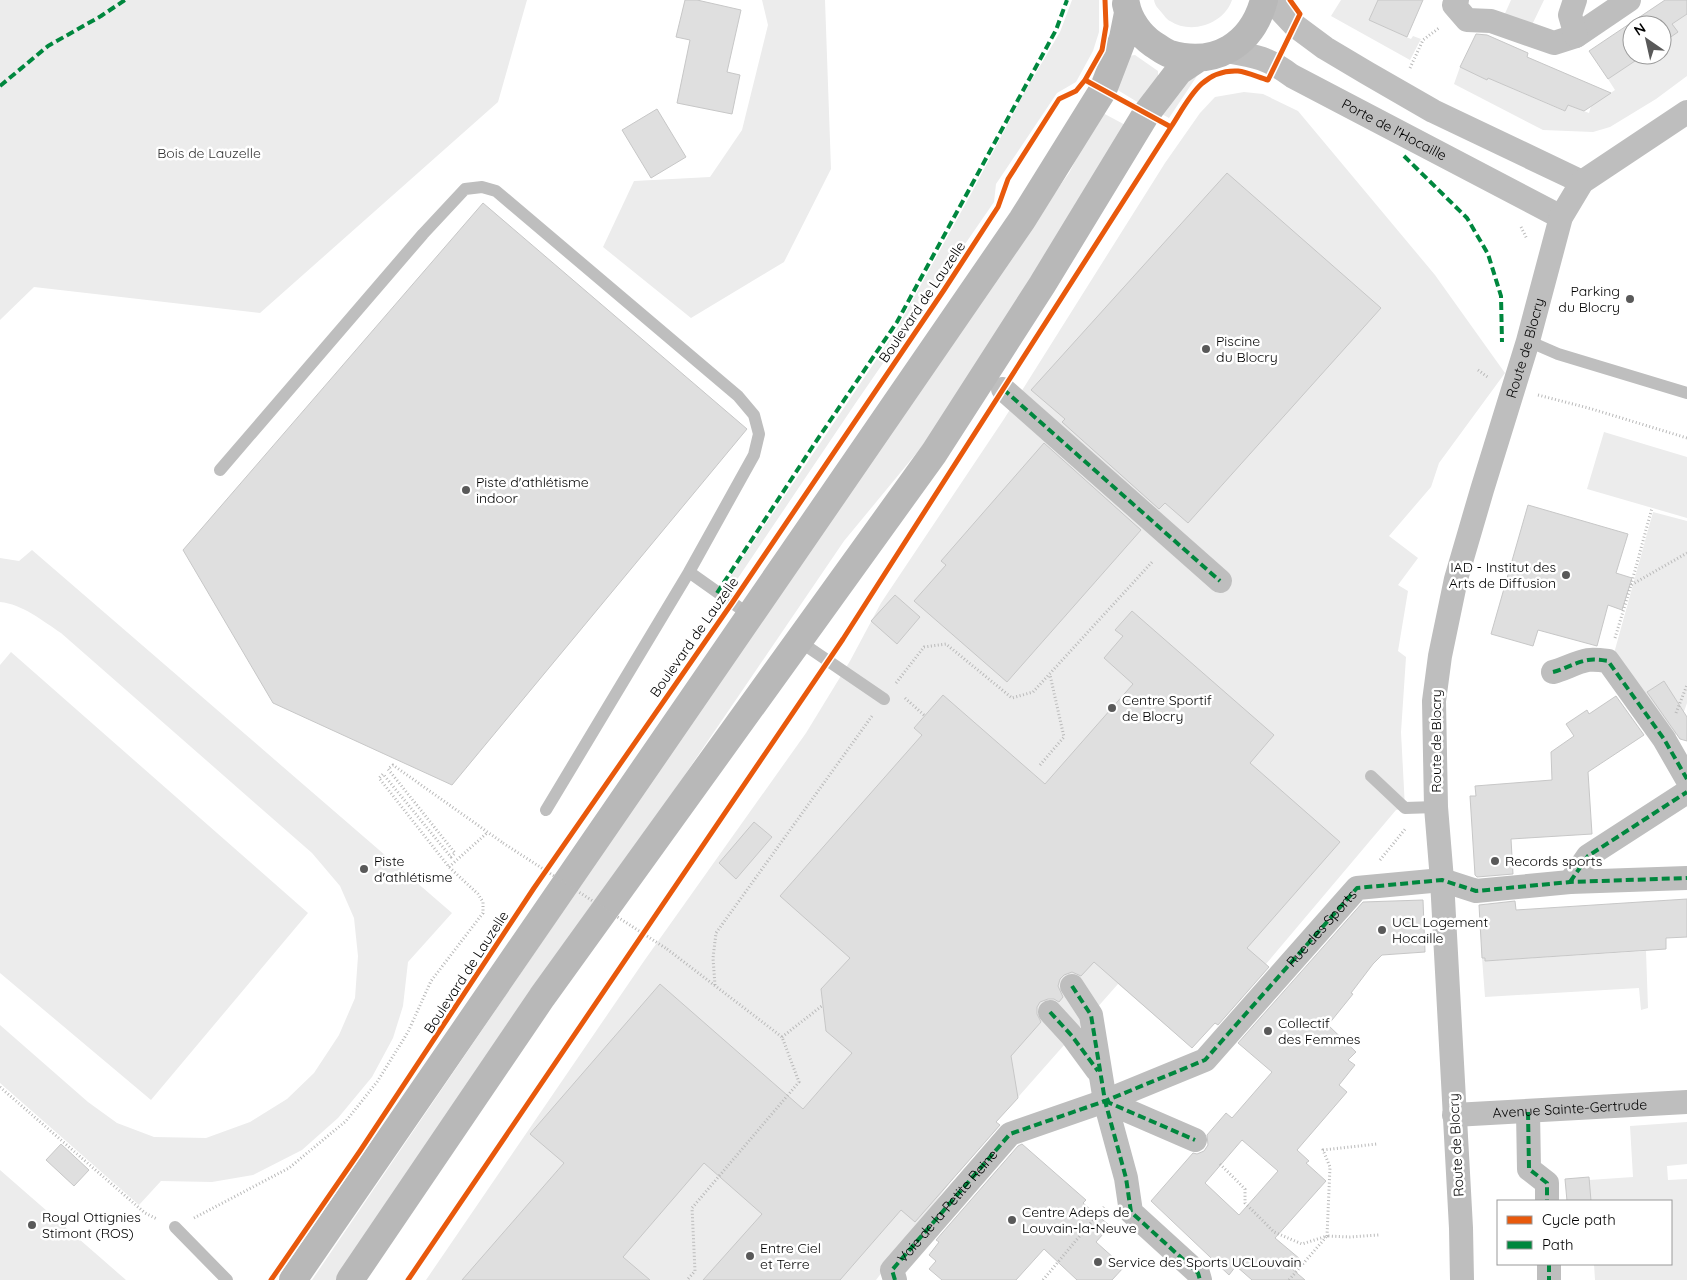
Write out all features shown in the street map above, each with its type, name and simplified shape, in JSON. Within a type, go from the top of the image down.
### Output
[{"type":"main road","points":[[1126,6],[1144,38],[1168,54],[1198,59],[1227,51],[1246,36],[1260,16],[1264,0]]},
{"type":"main road","points":[[293,1280],[1022,220],[1103,90],[1123,38],[1126,6]]},
{"type":"main road","points":[[350,1280],[542,997],[934,453],[1042,285],[1146,114],[1179,71],[1198,59]]},
{"type":"street","points":[[1271,0],[1294,26],[1350,63],[1433,111],[1582,182],[1687,112]]},
{"type":"street","points":[[1575,0],[1570,15],[1576,36]]},
{"type":"street","points":[[1458,6],[1467,20],[1491,21],[1554,43],[1576,36],[1629,0]]},
{"type":"street","name":"Porte de l'Hocaille","points":[[1227,51],[1255,55],[1276,64],[1292,76],[1561,217]]},
{"type":"street","name":"Route de Blocry","points":[[1462,1280],[1461,1228],[1442,880],[1429,807],[1434,701],[1440,656],[1456,579],[1482,490],[1523,391],[1528,341],[1561,217],[1582,182]]},
{"type":"street","points":[[1003,389],[1220,581]]},
{"type":"street","points":[[1553,672],[1589,660],[1608,661],[1664,739],[1687,779]]},
{"type":"street","points":[[1570,882],[1588,856],[1687,792]]},
{"type":"street","points":[[1570,882],[1687,878]]},
{"type":"street","name":"Rue des Sports","points":[[1105,1101],[1205,1060],[1357,888],[1442,880],[1476,891],[1570,882]]},
{"type":"street","points":[[1072,986],[1090,1015],[1105,1101],[1126,1178],[1131,1212],[1198,1274],[1200,1280]]},
{"type":"street","points":[[1050,1012],[1072,1036],[1100,1073]]},
{"type":"street","points":[[1105,1101],[1195,1140]]},
{"type":"street","name":"Voie de la Petite Reine","points":[[895,1280],[892,1270],[1010,1134],[1105,1101]]},
{"type":"street","name":"Avenue Sainte-Gertrude","points":[[1454,1115],[1687,1102]]},
{"type":"street","points":[[1528,1112],[1529,1169],[1547,1183],[1547,1200]]},
{"type":"street","points":[[1549,1265],[1549,1280]]},
{"type":"lane","points":[[220,470],[423,234],[465,189],[482,187],[496,191],[738,396],[754,415],[759,434],[754,455],[689,572],[546,810]]},
{"type":"lane","points":[[1528,341],[1558,354],[1687,393]]},
{"type":"lane","points":[[689,572],[750,616]]},
{"type":"lane","points":[[799,641],[884,699]]},
{"type":"lane","points":[[1371,776],[1405,808],[1429,807]]},
{"type":"lane","points":[[175,1227],[226,1280]]},
{"type":"path","points":[[1408,73],[1423,40],[1458,6]]},
{"type":"path","points":[[1519,223],[1527,239],[1527,247]]},
{"type":"path","points":[[1478,370],[1494,382],[1687,438]]},
{"type":"path","points":[[1608,661],[1652,508]]},
{"type":"path","points":[[1631,585],[1687,553]]},
{"type":"path","points":[[715,985],[713,958],[716,933],[884,699],[924,648],[946,644],[1012,698],[1033,692],[1153,560]]},
{"type":"path","points":[[1040,765],[1064,737],[1050,674]]},
{"type":"path","points":[[893,687],[925,716]]},
{"type":"path","points":[[0,1087],[145,1214],[175,1227],[289,1168],[346,1121],[371,1090],[408,1032],[431,981],[483,913],[483,902],[478,894],[449,867],[379,778],[383,774],[451,857],[455,853],[388,769],[393,765],[503,843],[667,949],[782,1037],[799,1082],[692,1208],[695,1271],[687,1280]]},
{"type":"path","points":[[1357,888],[1429,807]]},
{"type":"path","points":[[449,867],[488,832]]},
{"type":"path","points":[[545,873],[550,865]]},
{"type":"path","points":[[638,942],[649,925]]},
{"type":"path","points":[[782,1037],[823,1005]]},
{"type":"path","points":[[1289,1280],[1327,1236],[1330,1167],[1323,1150],[1377,1144]]},
{"type":"path","points":[[1220,1164],[1245,1189],[1245,1203],[1274,1232],[1302,1244],[1327,1236],[1379,1235]]},
{"type":"path","points":[[1043,1280],[1100,1213],[1126,1178]]},
{"type":"green space","name":"Bois de Lauzelle","points":[[0,0],[527,0],[498,102],[260,313],[34,287],[0,320]]},
{"type":"green space","points":[[762,0],[825,0],[831,169],[784,262],[691,318],[603,247],[634,181],[710,177],[742,130],[768,25]]},
{"type":"green space","points":[[1072,0],[1099,0],[1099,32],[1093,51],[1076,82],[1057,93],[996,184],[994,202],[732,587],[726,583],[895,332],[1024,93],[1060,32]]},
{"type":"green space","points":[[1154,0],[1232,0],[1222,15],[1214,21],[1197,27],[1187,27],[1168,20],[1157,7]]},
{"type":"green space","points":[[1341,0],[1378,0],[1369,20],[1411,39],[1413,36],[1421,39],[1410,60],[1331,16]]},
{"type":"green space","points":[[1511,0],[1544,0],[1530,29],[1503,18]]},
{"type":"green space","points":[[1687,14],[1687,76],[1656,99],[1610,127],[1593,132],[1543,130],[1454,84],[1460,67],[1487,80],[1490,73],[1513,89],[1564,111],[1568,105],[1589,113],[1591,106],[1615,90],[1608,79],[1629,65],[1672,65],[1672,36],[1677,32],[1672,24]]},
{"type":"green space","points":[[1135,55],[1158,71],[1158,79],[1139,103],[1111,86],[1129,56]]},
{"type":"green space","points":[[1197,76],[1169,118],[1158,112],[1188,79]]},
{"type":"green space","name":"Centre Sportif de Blocry","points":[[1244,92],[1263,94],[1298,111],[1435,275],[1505,373],[1439,463],[1431,487],[1389,536],[1418,558],[1398,585],[1408,591],[1398,651],[1406,657],[1401,732],[1405,808],[1396,810],[1266,964],[1192,1048],[1118,984],[996,1122],[876,1280],[426,1280],[644,961],[806,733],[850,661],[881,603],[1004,419],[1165,163],[1200,113],[1215,97]]},
{"type":"green space","points":[[1101,112],[1129,127],[943,421],[844,541],[341,1280],[312,1280],[991,282],[1069,173]]},
{"type":"green space","points":[[1604,432],[1687,457],[1687,518],[1587,489]]},
{"type":"green space","points":[[1653,512],[1687,521],[1687,703],[1675,737],[1613,657]]},
{"type":"green space","name":"Piste d'athlétisme","points":[[32,550],[452,913],[408,962],[403,1006],[393,1038],[372,1077],[338,1118],[302,1150],[253,1175],[212,1182],[161,1181],[139,1205],[0,1083],[0,1025],[88,1102],[117,1123],[154,1137],[206,1138],[250,1122],[287,1099],[314,1073],[339,1035],[355,998],[358,956],[354,918],[340,886],[312,853],[61,633],[40,618],[16,606],[0,602],[0,558],[19,561]]},
{"type":"green space","points":[[11,652],[308,913],[151,1100],[0,973],[0,665]]},
{"type":"green space","points":[[1646,951],[1648,1008],[1641,1010],[1639,988],[1485,997],[1482,958],[1485,958],[1486,961]]},
{"type":"green space","points":[[1687,1122],[1687,1164],[1667,1166],[1668,1180],[1687,1179],[1687,1280],[1595,1280],[1594,1265],[1672,1265],[1672,1200],[1591,1200],[1589,1180],[1633,1177],[1630,1126]]},
{"type":"green space","name":"Royal Ottignies Stimont (ROS)","points":[[0,1170],[126,1280],[0,1280]]},
{"type":"building","points":[[685,0],[697,0],[741,10],[727,72],[740,75],[732,114],[677,103],[690,40],[676,37]]},
{"type":"building","points":[[1378,0],[1423,0],[1407,37],[1369,20]]},
{"type":"building","points":[[1665,0],[1687,0],[1687,14],[1672,24],[1672,15],[1643,15]]},
{"type":"building","points":[[1672,24],[1678,32],[1672,36]]},
{"type":"building","points":[[1622,29],[1622,65],[1629,65],[1608,79],[1589,51]]},
{"type":"building","points":[[1476,34],[1487,35],[1528,53],[1527,57],[1611,93],[1584,111],[1568,105],[1565,111],[1488,78],[1487,80],[1460,67]]},
{"type":"building","points":[[657,109],[686,157],[651,178],[622,130]]},
{"type":"building","name":"Piscine du Blocry","points":[[1227,173],[1381,308],[1188,523],[1165,503],[1159,509],[1062,422],[1065,419],[1031,390]]},
{"type":"building","name":"Piste d'athlétisme indoor","points":[[483,203],[747,429],[452,785],[273,703],[183,550]]},
{"type":"building","points":[[1044,443],[1141,530],[1007,682],[914,601],[946,565],[941,561]]},
{"type":"building","name":"IAD - Institut des Arts de Diffusion","points":[[1528,505],[1628,534],[1616,573],[1632,578],[1622,610],[1608,605],[1597,646],[1538,630],[1533,646],[1491,634]]},
{"type":"building","points":[[895,595],[920,617],[897,644],[871,621]]},
{"type":"building","points":[[1132,611],[1274,735],[1250,763],[1340,842],[1247,948],[1269,967],[1218,1025],[1215,1023],[1192,1048],[1094,962],[1081,976],[1072,972],[1064,975],[1060,979],[1058,986],[1063,997],[1059,1002],[1054,999],[1048,999],[1040,1002],[1037,1007],[1037,1014],[1041,1022],[1011,1056],[1018,1098],[996,1122],[1000,1125],[915,1222],[901,1210],[840,1280],[703,1280],[762,1214],[704,1163],[623,1257],[650,1280],[462,1280],[564,1163],[530,1134],[660,984],[803,1109],[852,1053],[826,1031],[821,989],[850,958],[780,896],[922,735],[914,728],[943,695],[1045,784],[1133,684],[1104,658],[1123,636],[1115,630]]},
{"type":"building","points":[[1664,681],[1687,717],[1687,741],[1680,739],[1647,692]]},
{"type":"building","points":[[1616,696],[1644,735],[1588,772],[1592,834],[1511,839],[1513,874],[1477,877],[1475,875],[1470,796],[1476,796],[1475,786],[1552,780],[1551,752],[1574,736],[1566,724],[1587,710],[1589,714]]},
{"type":"building","points":[[754,822],[772,837],[736,879],[719,863]]},
{"type":"building","points":[[1687,899],[1687,937],[1666,938],[1666,949],[1485,961],[1485,958],[1482,958],[1479,905],[1515,901],[1516,910]]},
{"type":"building","points":[[1423,900],[1425,952],[1382,955],[1373,964],[1351,993],[1353,994],[1328,1025],[1356,1052],[1348,1060],[1355,1065],[1339,1085],[1347,1092],[1297,1150],[1309,1161],[1306,1163],[1326,1181],[1275,1238],[1300,1259],[1291,1268],[1305,1280],[1252,1280],[1236,1266],[1229,1275],[1151,1201],[1193,1153],[1197,1154],[1204,1151],[1208,1145],[1207,1135],[1226,1113],[1232,1118],[1272,1072],[1238,1043],[1363,902]],"holes":[[[1242,1140],[1278,1171],[1239,1215],[1205,1183]]]},
{"type":"building","points":[[61,1144],[89,1170],[74,1186],[46,1160]]},
{"type":"building","name":"Centre Adeps de Louvain-la-Neuve","points":[[1022,1144],[1086,1200],[1083,1203],[1110,1226],[1096,1242],[1124,1267],[1112,1280],[1077,1280],[1044,1249],[1016,1280],[942,1280],[929,1269],[936,1261],[929,1255],[939,1242],[936,1240],[1018,1146]]},
{"type":"building","points":[[1589,1177],[1591,1200],[1567,1200],[1565,1179]]},
{"type":"marked path","points":[[0,86],[48,46],[125,0]]},
{"type":"marked path","points":[[717,593],[897,322],[1056,30],[1067,0]]},
{"type":"marked path","points":[[1404,156],[1467,218],[1488,254],[1501,296],[1502,342]]},
{"type":"marked path","points":[[1003,389],[1220,581]]},
{"type":"marked path","points":[[1553,672],[1588,660],[1608,661],[1664,739],[1687,779]]},
{"type":"marked path","points":[[1570,882],[1588,856],[1687,792]]},
{"type":"marked path","points":[[895,1280],[892,1270],[1010,1134],[1105,1101],[1205,1060],[1357,888],[1442,880],[1476,891],[1570,882],[1687,878]]},
{"type":"marked path","points":[[1072,986],[1091,1015],[1105,1101],[1126,1178],[1131,1212],[1198,1273],[1200,1280]]},
{"type":"marked path","points":[[1050,1012],[1072,1036],[1098,1071]]},
{"type":"marked path","points":[[1105,1101],[1195,1140]]},
{"type":"marked path","points":[[1528,1112],[1529,1169],[1547,1183],[1547,1200]]},
{"type":"marked path","points":[[1549,1265],[1549,1280]]},
{"type":"cycle path","name":"Boulevard de Lauzelle","points":[[271,1280],[360,1151],[534,888],[732,603],[944,290],[998,207],[1008,179],[1059,99],[1076,91],[1085,80],[1102,50],[1106,26],[1105,0]]},
{"type":"cycle path","points":[[408,1280],[843,639],[1190,97],[1205,81],[1214,75],[1225,72],[1238,71],[1249,73],[1268,80],[1300,14],[1290,0]]},
{"type":"cycle path","points":[[1085,80],[1171,127]]},
{"type":"place","name":"Parking du Blocry","points":[[1630,299]]},
{"type":"place","name":"Piscine du Blocry","points":[[1206,349]]},
{"type":"place","name":"Piste d'athlétisme indoor","points":[[466,490]]},
{"type":"place","name":"IAD - Institut des Arts de Diffusion","points":[[1566,575]]},
{"type":"place","name":"Centre Sportif de Blocry","points":[[1112,708]]},
{"type":"place","name":"Records sports","points":[[1495,861]]},
{"type":"place","name":"Piste d'athlétisme","points":[[364,869]]},
{"type":"place","name":"UCL Logement Hocaille","points":[[1382,930]]},
{"type":"place","name":"Collectif des Femmes","points":[[1268,1031]]},
{"type":"place","name":"Centre Adeps de Louvain-la-Neuve","points":[[1012,1220]]},
{"type":"place","name":"Royal Ottignies Stimont (ROS)","points":[[32,1225]]},
{"type":"place","name":"Entre Ciel et Terre","points":[[750,1256]]},
{"type":"place","name":"Service des Sports UCLouvain","points":[[1098,1262]]}]
